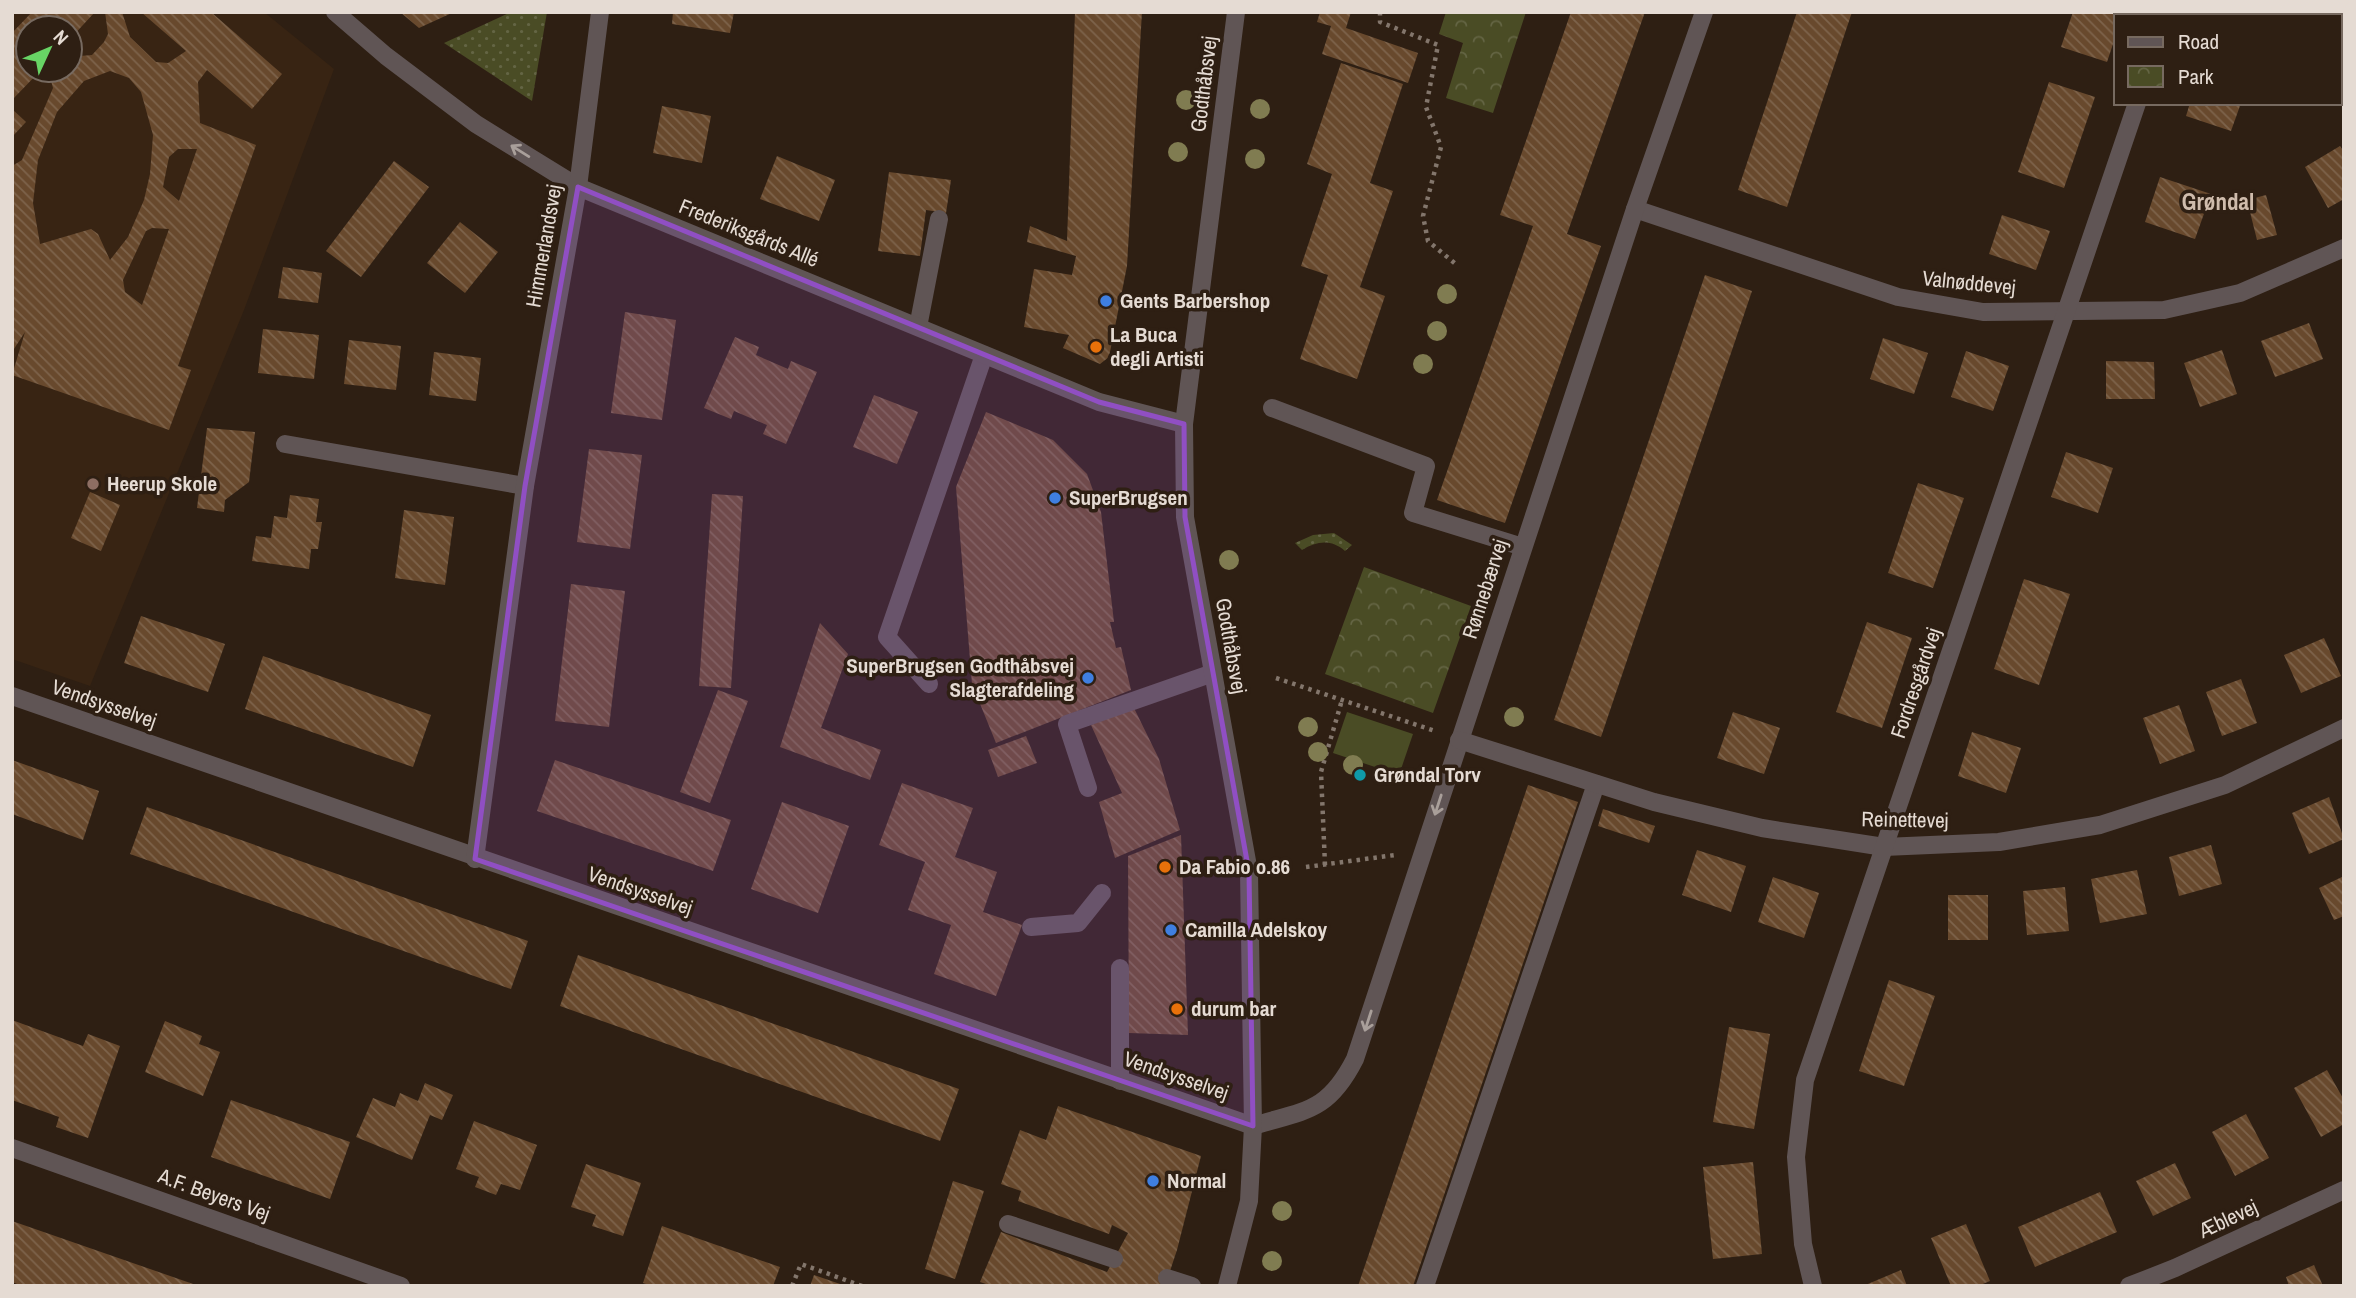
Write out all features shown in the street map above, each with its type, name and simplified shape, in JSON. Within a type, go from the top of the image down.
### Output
[{"type":"street","name":"Frederiksgårds Allé","points":[[335,12],[386,56],[476,124],[578,187],[1099,402],[1184,424]]},
{"type":"street","name":"Himmerlandsvej","points":[[475,859],[525,486],[578,187],[600,12]]},
{"type":"street","name":"Godthåbsvej","points":[[1227,1286],[1249,1201],[1253,1126],[1249,872],[1185,517],[1184,424],[1236,12]]},
{"type":"street","name":"Rønnebærvej","points":[[1253,1126],[1319,1106],[1341,1087],[1355,1059],[1634,209],[1704,12]]},
{"type":"street","name":"Fordresgårdvej","points":[[1813,1286],[1803,1244],[1796,1157],[1805,1080],[2136,105]]},
{"type":"street","name":"Valnøddevej","points":[[1634,209],[1898,297],[1983,312],[2164,310],[2240,293],[2344,248]]},
{"type":"street","points":[[918,327],[939,219]]},
{"type":"street","points":[[929,684],[887,637],[985,355]]},
{"type":"street","points":[[1272,408],[1426,466],[1413,513],[1523,547]]},
{"type":"street","points":[[285,444],[525,486]]},
{"type":"street","points":[[1088,788],[1067,724],[1213,673]]},
{"type":"street","name":"Vendsysselvej","points":[[12,696],[475,859],[1253,1126]]},
{"type":"street","name":"Reinettevej","points":[[1459,740],[1654,802],[1762,828],[1884,847],[1998,842],[2100,825],[2225,785],[2344,728]]},
{"type":"street","points":[[1425,1286],[1596,784]]},
{"type":"street","points":[[1031,927],[1078,923],[1101,893]]},
{"type":"street","points":[[1120,968],[1120,1081]]},
{"type":"street","name":"A.F. Beyers Vej","points":[[12,1148],[401,1286]]},
{"type":"street","name":"Æblevej","points":[[2129,1286],[2175,1268],[2344,1190]]},
{"type":"street","points":[[1008,1223],[1114,1259]]},
{"type":"street","points":[[1167,1278],[1192,1286]]},
{"type":"path","points":[[1380,12],[1380,22],[1438,45],[1426,107],[1441,147],[1423,216],[1427,240],[1458,266]]},
{"type":"path","points":[[1276,678],[1459,740]]},
{"type":"path","points":[[1325,865],[1321,772],[1342,699]]},
{"type":"path","points":[[1306,867],[1423,851]]},
{"type":"path","points":[[792,1286],[801,1264],[862,1286]]},
{"type":"highlighted area","points":[[578,187],[1099,402],[1184,424],[1185,517],[1249,872],[1253,1126],[475,859],[525,486]]},
{"type":"shaded area","name":"Heerup Skole","points":[[12,12],[264,12],[334,69],[244,310],[90,686],[12,659]]},
{"type":"green space","points":[[511,12],[547,12],[532,101],[444,43]]},
{"type":"green space","points":[[1446,12],[1526,12],[1493,113],[1446,98],[1463,43],[1439,34]]},
{"type":"green space","points":[[1334,533],[1352,545],[1345,551],[1329,543],[1302,550],[1295,543],[1313,535]]},
{"type":"green space","points":[[1364,567],[1471,606],[1433,713],[1325,674]]},
{"type":"green space","points":[[1347,712],[1413,734],[1399,775],[1333,753]]},
{"type":"building","points":[[95,12],[84,24],[84,14],[30,14]]},
{"type":"building","points":[[105,12],[122,12],[130,37],[156,62],[168,63],[186,51],[141,12],[211,12],[282,74],[252,109],[207,70],[198,82],[200,123],[256,145],[178,366],[191,370],[169,430],[12,375],[25,332],[12,352],[12,166],[22,160],[53,88],[52,84],[81,84],[57,112],[38,160],[33,203],[40,244],[91,229],[98,234],[110,260],[128,237],[144,200],[150,174],[153,135],[141,92],[129,78],[110,71],[84,81],[84,56],[92,55],[108,34]],"holes":[[[178,149],[197,149],[179,201],[163,187],[169,157]],[[152,228],[169,229],[142,305],[125,292],[123,280],[146,231]]]},
{"type":"building","points":[[400,12],[454,12],[419,28]]},
{"type":"building","points":[[673,12],[734,12],[730,33],[672,24]]},
{"type":"building","points":[[1075,12],[1142,12],[1127,266],[1109,357],[1100,364],[1063,348],[1069,335],[1024,327],[1034,269],[1072,275],[1076,256],[1027,242],[1030,226],[1067,241]]},
{"type":"building","points":[[1320,12],[1351,12],[1346,28],[1418,53],[1408,83],[1322,54],[1331,26],[1317,22]]},
{"type":"building","points":[[1571,12],[1645,12],[1567,234],[1601,246],[1505,523],[1437,500],[1533,226],[1500,215]]},
{"type":"building","points":[[1797,12],[1852,12],[1787,207],[1738,190]]},
{"type":"building","points":[[2073,12],[2124,12],[2114,14],[2114,41],[2107,62],[2061,47]]},
{"type":"building","points":[[14,31],[14,84],[27,84],[12,100]]},
{"type":"building","points":[[1341,63],[1403,84],[1370,183],[1393,191],[1360,287],[1385,296],[1357,379],[1300,359],[1328,275],[1301,266],[1332,174],[1307,164]]},
{"type":"building","points":[[2049,82],[2095,97],[2064,188],[2018,172]]},
{"type":"building","points":[[2189,105],[2240,105],[2231,131],[2186,116]]},
{"type":"building","points":[[662,106],[711,116],[702,163],[653,153]]},
{"type":"building","points":[[12,109],[26,122],[12,137]]},
{"type":"building","points":[[2340,146],[2344,152],[2344,199],[2328,208],[2305,167]]},
{"type":"building","points":[[777,156],[835,180],[819,221],[760,199]]},
{"type":"building","points":[[394,161],[429,187],[361,277],[326,251]]},
{"type":"building","points":[[889,172],[951,180],[946,213],[926,210],[920,256],[878,251]]},
{"type":"building","points":[[2160,177],[2211,194],[2195,239],[2145,222]]},
{"type":"building","points":[[2266,195],[2277,235],[2257,240],[2247,200]]},
{"type":"building","points":[[2002,215],[2050,231],[2036,270],[1989,254]]},
{"type":"building","points":[[460,222],[498,252],[465,293],[427,263]]},
{"type":"building","points":[[283,267],[322,273],[318,303],[278,298]]},
{"type":"building","points":[[1705,275],[1752,291],[1601,737],[1554,720]]},
{"type":"building","points":[[625,312],[676,320],[662,420],[611,413]]},
{"type":"building","points":[[2309,323],[2323,359],[2275,377],[2261,341]]},
{"type":"building","points":[[263,329],[319,335],[314,379],[258,373]]},
{"type":"building","points":[[735,337],[759,347],[756,355],[788,369],[791,361],[817,372],[786,444],[763,434],[767,425],[734,411],[731,419],[704,408]]},
{"type":"building","points":[[1883,338],[1928,353],[1914,394],[1870,379]]},
{"type":"building","points":[[349,340],[401,346],[396,390],[344,384]]},
{"type":"building","points":[[2222,350],[2237,394],[2200,407],[2184,363]]},
{"type":"building","points":[[1966,351],[2009,366],[1993,411],[1951,397]]},
{"type":"building","points":[[434,352],[481,358],[476,401],[429,395]]},
{"type":"building","points":[[2106,361],[2154,362],[2155,399],[2106,399]]},
{"type":"building","points":[[874,395],[918,412],[897,464],[853,447]]},
{"type":"building","points":[[986,412],[1053,440],[1087,474],[1101,512],[1114,622],[1110,622],[1116,648],[1121,647],[1131,690],[996,743],[972,684],[956,487]]},
{"type":"building","points":[[207,428],[255,432],[249,482],[225,500],[224,512],[197,508]]},
{"type":"building","points":[[589,449],[642,455],[630,549],[577,542]]},
{"type":"building","points":[[2066,452],[2113,468],[2098,513],[2051,497]]},
{"type":"building","points":[[1918,483],[1964,498],[1933,588],[1888,573]]},
{"type":"building","points":[[90,492],[120,505],[101,551],[71,538]]},
{"type":"building","points":[[712,494],[743,496],[731,688],[699,686]]},
{"type":"building","points":[[290,495],[319,499],[316,522],[322,522],[318,549],[311,549],[309,569],[252,561],[256,536],[271,538],[274,516],[287,518]]},
{"type":"building","points":[[404,510],[454,517],[445,585],[395,578]]},
{"type":"building","points":[[2024,579],[2070,594],[2039,685],[1994,669]]},
{"type":"building","points":[[571,584],[625,591],[609,727],[555,721]]},
{"type":"building","points":[[141,616],[225,644],[208,692],[124,663]]},
{"type":"building","points":[[1867,622],[1912,638],[1882,728],[1836,712]]},
{"type":"building","points":[[820,623],[848,654],[821,728],[881,750],[870,780],[780,747]]},
{"type":"building","points":[[2324,638],[2341,676],[2301,693],[2284,655]]},
{"type":"building","points":[[263,656],[431,715],[413,767],[245,709]]},
{"type":"building","points":[[2241,679],[2257,723],[2222,736],[2206,692]]},
{"type":"building","points":[[718,690],[748,701],[710,803],[680,792]]},
{"type":"building","points":[[2179,705],[2195,751],[2160,764],[2143,718]]},
{"type":"building","points":[[1133,706],[1159,759],[1180,830],[1115,858],[1099,802],[1122,793],[1091,725]]},
{"type":"building","points":[[1733,712],[1780,728],[1764,774],[1717,758]]},
{"type":"building","points":[[1972,732],[2021,748],[2006,793],[1958,776]]},
{"type":"building","points":[[1026,736],[1037,763],[998,777],[988,750]]},
{"type":"building","points":[[12,760],[99,791],[83,840],[12,814]]},
{"type":"building","points":[[555,760],[731,820],[713,871],[537,811]]},
{"type":"building","points":[[902,783],[973,808],[955,857],[997,872],[983,912],[1022,925],[996,996],[934,974],[951,925],[908,910],[925,862],[879,845]]},
{"type":"building","points":[[1528,785],[1578,802],[1413,1286],[1358,1286]]},
{"type":"building","points":[[2329,797],[2344,839],[2309,854],[2292,813]]},
{"type":"building","points":[[782,802],[849,826],[818,913],[751,889]]},
{"type":"building","points":[[147,807],[528,941],[511,989],[130,854]]},
{"type":"building","points":[[1603,809],[1655,826],[1649,843],[1598,826]]},
{"type":"building","points":[[1181,835],[1188,1035],[1129,1033],[1128,856]]},
{"type":"building","points":[[2211,845],[2222,884],[2179,896],[2169,857]]},
{"type":"building","points":[[1697,850],[1746,866],[1731,912],[1682,895]]},
{"type":"building","points":[[2137,870],[2147,914],[2100,923],[2091,879]]},
{"type":"building","points":[[2344,876],[2344,916],[2334,920],[2319,888]]},
{"type":"building","points":[[1773,877],[1819,893],[1804,938],[1758,922]]},
{"type":"building","points":[[2065,887],[2069,931],[2027,935],[2023,891]]},
{"type":"building","points":[[1948,895],[1988,895],[1988,940],[1948,940]]},
{"type":"building","points":[[578,955],[959,1089],[940,1141],[560,1006]]},
{"type":"building","points":[[1889,980],[1935,996],[1904,1086],[1859,1071]]},
{"type":"building","points":[[12,1020],[83,1046],[88,1034],[120,1046],[88,1138],[56,1127],[59,1117],[12,1100]]},
{"type":"building","points":[[165,1021],[202,1036],[199,1044],[220,1052],[203,1096],[145,1072]]},
{"type":"building","points":[[1729,1027],[1770,1034],[1754,1129],[1713,1122]]},
{"type":"building","points":[[2327,1070],[2344,1100],[2344,1124],[2321,1137],[2294,1088]]},
{"type":"building","points":[[425,1083],[453,1095],[442,1120],[430,1115],[412,1160],[356,1137],[373,1098],[395,1107],[400,1093],[418,1101]]},
{"type":"building","points":[[231,1100],[350,1142],[330,1199],[211,1157]]},
{"type":"building","points":[[1058,1106],[1201,1156],[1165,1286],[992,1286],[980,1282],[1001,1232],[1107,1272],[1128,1233],[1112,1225],[1109,1234],[1018,1201],[1021,1191],[1001,1184],[1020,1130],[1046,1140]]},
{"type":"building","points":[[2246,1114],[2269,1158],[2235,1176],[2212,1132]]},
{"type":"building","points":[[474,1121],[537,1145],[520,1190],[501,1184],[496,1195],[475,1187],[479,1177],[456,1169]]},
{"type":"building","points":[[1753,1162],[1762,1254],[1713,1259],[1703,1167]]},
{"type":"building","points":[[2175,1163],[2191,1198],[2153,1216],[2136,1181]]},
{"type":"building","points":[[586,1164],[641,1183],[623,1236],[592,1226],[596,1215],[571,1207]]},
{"type":"building","points":[[953,1181],[984,1191],[955,1279],[925,1269]]},
{"type":"building","points":[[2100,1192],[2117,1232],[2035,1267],[2018,1227]]},
{"type":"building","points":[[12,1221],[196,1286],[22,1286],[12,1282]]},
{"type":"building","points":[[1966,1224],[1990,1281],[1978,1286],[1951,1286],[1931,1238]]},
{"type":"building","points":[[662,1226],[780,1267],[773,1286],[652,1286],[643,1283]]},
{"type":"building","points":[[2314,1265],[2323,1286],[2289,1286],[2286,1277]]},
{"type":"building","points":[[1901,1270],[1907,1286],[1863,1286]]},
{"type":"building","points":[[814,1275],[843,1285],[843,1286],[810,1286]]},
{"type":"place","name":"Gents Barbershop","points":[[1106,301]]},
{"type":"place","name":"La Buca degli Artisti","points":[[1096,347]]},
{"type":"place","name":"Heerup Skole","points":[[93,484]]},
{"type":"place","name":"SuperBrugsen","points":[[1055,498]]},
{"type":"place","name":"SuperBrugsen Godthåbsvej Slagterafdeling","points":[[1088,678]]},
{"type":"place","name":"Grøndal Torv","points":[[1360,775]]},
{"type":"place","name":"Da Fabio o.86","points":[[1165,867]]},
{"type":"place","name":"Camilla Adelskoy","points":[[1171,930]]},
{"type":"place","name":"durum bar","points":[[1177,1009]]},
{"type":"place","name":"Normal","points":[[1153,1181]]},
{"type":"district","name":"Grøndal","points":[[2218,202]]}]
